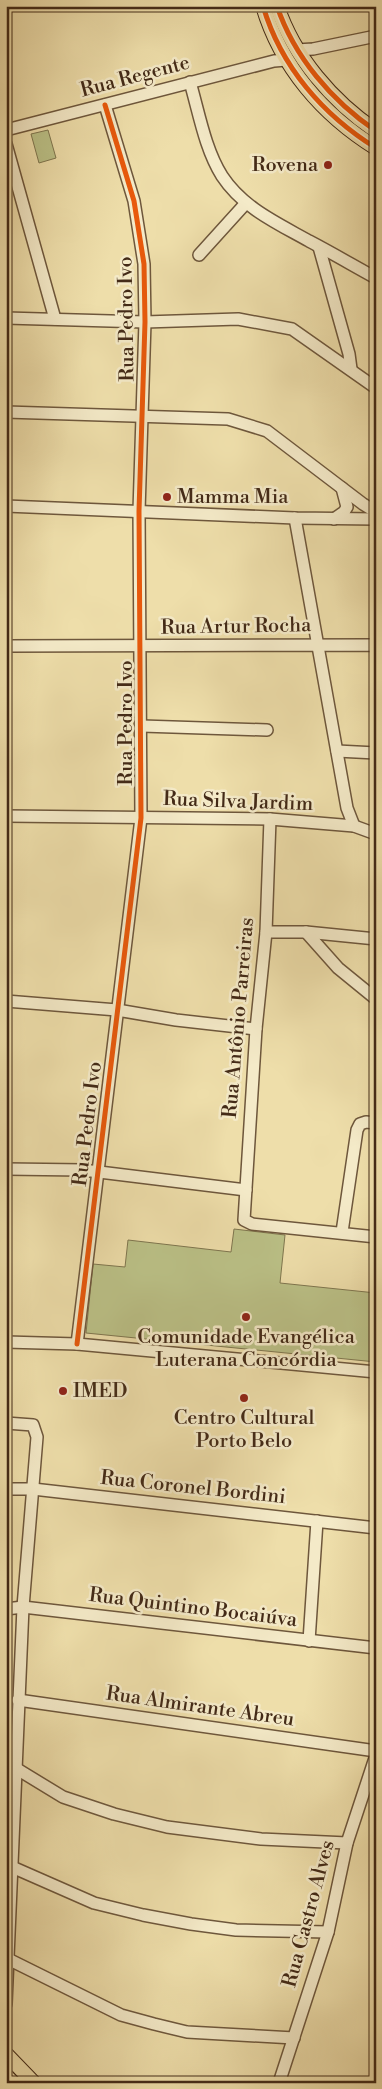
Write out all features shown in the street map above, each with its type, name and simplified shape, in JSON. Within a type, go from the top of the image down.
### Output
[{"type":"main road","points":[[263,6],[281,58],[335,119],[376,148]]},
{"type":"main road","points":[[277,6],[299,54],[315,75],[374,129],[368,131],[367,137],[376,144]]},
{"type":"main road","points":[[6,2054],[34,2083]]},
{"type":"main road","points":[[6,2076],[13,2083]]},
{"type":"street","points":[[299,54],[313,49],[376,36]]},
{"type":"street","name":"Rua Regente","points":[[6,130],[281,58]]},
{"type":"street","points":[[190,82],[213,157],[222,175],[246,203],[264,216],[376,278]]},
{"type":"street","name":"Rua Pedro Ivo","points":[[76,1344],[141,818],[142,726],[139,511],[145,322],[144,264],[134,201],[105,104]]},
{"type":"street","points":[[6,144],[55,319]]},
{"type":"street","points":[[199,255],[246,203]]},
{"type":"street","points":[[319,246],[349,354],[351,370]]},
{"type":"street","points":[[6,318],[145,322],[238,319],[292,328],[376,388]]},
{"type":"street","points":[[6,412],[228,420],[267,431],[376,512]]},
{"type":"street","points":[[334,519],[344,512],[347,507],[341,486]]},
{"type":"street","points":[[6,506],[295,518],[376,519]]},
{"type":"street","points":[[295,518],[347,808],[354,826]]},
{"type":"street","name":"Rua Artur Rocha","points":[[6,646],[141,647],[374,644]]},
{"type":"street","points":[[142,726],[267,730]]},
{"type":"street","points":[[337,751],[376,753]]},
{"type":"street","name":"Rua Silva Jardim","points":[[6,816],[270,819],[354,826],[376,834]]},
{"type":"street","name":"Rua Antônio Parreiras","points":[[270,819],[266,932],[256,1029],[244,1220],[252,1224],[342,1232]]},
{"type":"street","points":[[266,932],[306,932],[376,940]]},
{"type":"street","points":[[306,932],[338,968],[376,999]]},
{"type":"street","points":[[6,1001],[117,1010],[176,1020],[256,1029]]},
{"type":"street","points":[[376,1123],[366,1122],[360,1124],[357,1130],[342,1232],[376,1237]]},
{"type":"street","points":[[6,1169],[98,1172],[246,1190]]},
{"type":"street","points":[[6,1342],[76,1344],[376,1372]]},
{"type":"street","points":[[6,1423],[33,1425],[37,1437],[23,1607],[18,1700],[17,1769],[10,1875],[6,2004]]},
{"type":"street","name":"Rua Coronel Bordini","points":[[6,1489],[32,1489],[376,1528]]},
{"type":"street","points":[[309,1641],[317,1521]]},
{"type":"street","name":"Rua Quintino Bocaiúva","points":[[6,1609],[23,1607],[376,1648]]},
{"type":"street","name":"Rua Almirante Abreu","points":[[18,1700],[376,1751]]},
{"type":"street","name":"Rua Castro Alves","points":[[279,2083],[328,1932],[347,1843],[376,1755]]},
{"type":"street","points":[[17,1769],[63,1797],[114,1814],[167,1827],[261,1839],[347,1843]]},
{"type":"street","points":[[10,1875],[94,1903],[192,1924],[236,1930],[328,1932]]},
{"type":"street","points":[[8,1959],[121,2015],[145,2022],[187,2032],[294,2038]]},
{"type":"green space","points":[[48,130],[56,158],[39,163],[31,134]]},
{"type":"green space","points":[[234,1229],[285,1235],[280,1283],[376,1293],[376,1362],[86,1333],[93,1264],[125,1267],[128,1240],[231,1252]]},
{"type":"green space","points":[[6,1699],[14,1699],[6,1840]]},
{"type":"cycle path","points":[[263,6],[281,49],[306,88],[339,120],[376,148]]},
{"type":"cycle path","points":[[277,6],[293,43],[316,76],[344,106],[376,131]]},
{"type":"cycle path","points":[[77,1344],[141,818],[139,511],[145,322],[144,264],[134,201],[105,105]]},
{"type":"place","name":"Rovena","points":[[328,165]]},
{"type":"place","name":"Mamma Mia","points":[[167,497]]},
{"type":"place","name":"Comunidade Evangélica Luterana Concórdia","points":[[246,1317]]},
{"type":"place","name":"IMED","points":[[63,1391]]},
{"type":"place","name":"Centro Cultural Porto Belo","points":[[244,1398]]}]
